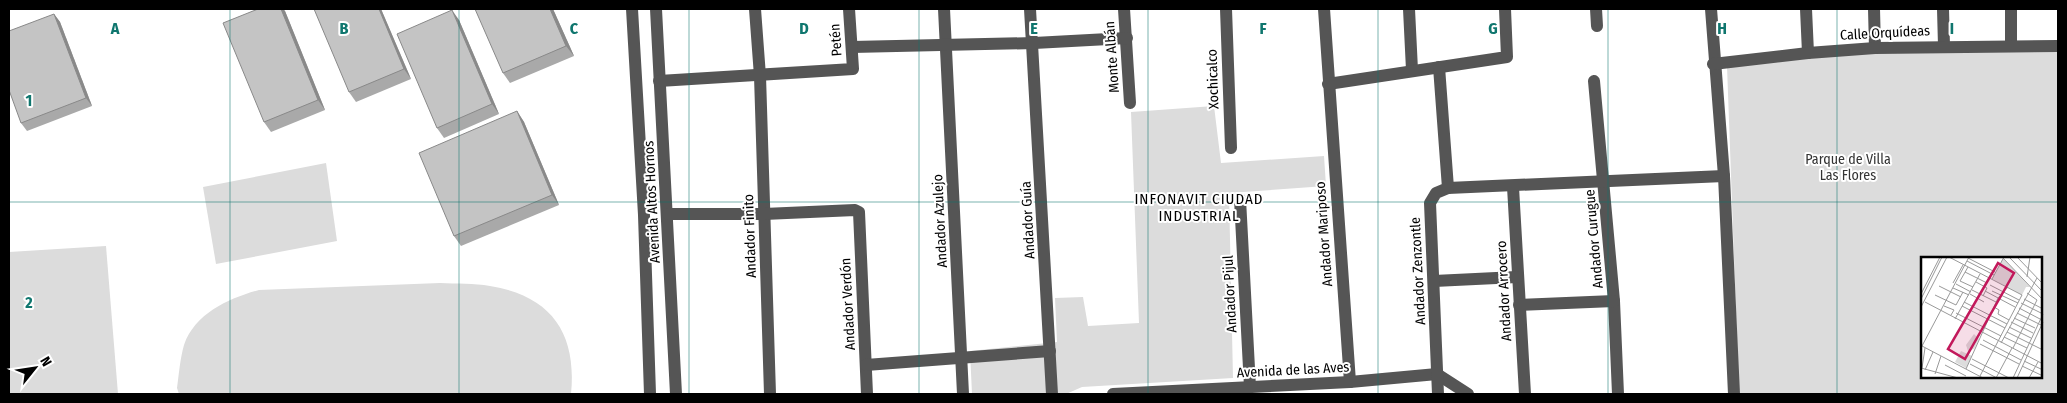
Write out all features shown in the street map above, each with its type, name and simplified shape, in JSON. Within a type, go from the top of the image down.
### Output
[{"type":"street","name":"Avenida Altos Hornos","points":[[632,9],[644,216],[650,394]]},
{"type":"street","name":"Avenida Altos Hornos","points":[[656,9],[676,394]]},
{"type":"street","name":"Andador Finito","points":[[755,9],[760,76],[770,394]]},
{"type":"street","name":"Petén","points":[[760,76],[853,70],[849,9]]},
{"type":"street","name":"Andador Azulejo","points":[[944,9],[963,394]]},
{"type":"street","name":"Andador Guía","points":[[1030,9],[1034,43],[1052,394]]},
{"type":"street","name":"Monte Albán","points":[[1124,9],[1130,103]]},
{"type":"street","name":"Xochicalco","points":[[1226,9],[1231,148]]},
{"type":"street","name":"Andador Mariposo","points":[[1324,9],[1350,382]]},
{"type":"street","points":[[1409,9],[1412,70]]},
{"type":"street","points":[[1328,84],[1412,70],[1507,58],[1505,9]]},
{"type":"street","points":[[1596,9],[1597,26]]},
{"type":"street","points":[[1711,9],[1724,176],[1734,394]]},
{"type":"street","points":[[1806,9],[1808,53]]},
{"type":"street","points":[[1874,9],[1875,48]]},
{"type":"street","points":[[1943,9],[1944,46]]},
{"type":"street","points":[[2011,9],[2011,45]]},
{"type":"street","points":[[852,47],[947,46],[1127,38]]},
{"type":"street","name":"Calle Orquídeas","points":[[1714,64],[1808,53],[1875,48],[2011,45],[2058,46]]},
{"type":"street","points":[[1439,67],[1448,188],[1513,187],[1724,176]]},
{"type":"street","points":[[659,81],[760,76]]},
{"type":"street","name":"Andador Curugue","points":[[1594,80],[1614,301],[1618,394]]},
{"type":"street","name":"Andador Arrocero","points":[[1513,187],[1525,394]]},
{"type":"street","name":"Andador Zenzontle","points":[[1438,394],[1430,203],[1436,193],[1448,188]]},
{"type":"street","name":"Andador Pijul","points":[[1240,199],[1250,387]]},
{"type":"street","name":"Andador Verdón","points":[[764,214],[855,210],[859,212],[867,394]]},
{"type":"street","points":[[668,214],[764,214]]},
{"type":"street","points":[[1434,281],[1517,277]]},
{"type":"street","points":[[1519,305],[1614,301]]},
{"type":"street","points":[[866,366],[1050,351]]},
{"type":"street","points":[[1437,374],[1468,394]]},
{"type":"street","name":"Avenida de las Aves","points":[[1113,394],[1234,391],[1250,387],[1350,382],[1437,374]]},
{"type":"green space","name":"Parque de Villa Las Flores","points":[[2058,46],[2058,394],[1739,394],[1727,66],[1808,53]]},
{"type":"green space","points":[[1214,106],[1221,163],[1324,156],[1326,186],[1229,193],[1233,378],[1082,387],[1066,394],[972,394],[970,351],[1057,342],[1055,298],[1083,297],[1088,326],[1139,323],[1131,112]]},
{"type":"green space","points":[[326,163],[337,241],[216,264],[203,187]]},
{"type":"green space","points":[[106,246],[118,394],[9,394],[9,252]]},
{"type":"green space","points":[[440,283],[484,285],[512,291],[530,299],[544,309],[556,321],[570,353],[572,373],[571,394],[179,394],[177,388],[181,361],[184,345],[189,334],[205,316],[225,302],[259,290]]},
{"type":"building","points":[[258,9],[281,9],[318,100],[264,122],[223,23]]},
{"type":"building","points":[[314,9],[379,9],[404,69],[349,92]]},
{"type":"building","points":[[475,9],[550,9],[566,46],[503,73]]},
{"type":"building","points":[[452,10],[492,104],[437,128],[397,34]]},
{"type":"building","points":[[54,14],[86,98],[21,123],[9,90],[9,31]]},
{"type":"building","points":[[517,111],[552,195],[454,236],[419,153]]},
{"type":"district","name":"INFONAVIT CIUDAD INDUSTRIAL","points":[[1199,208]]}]
